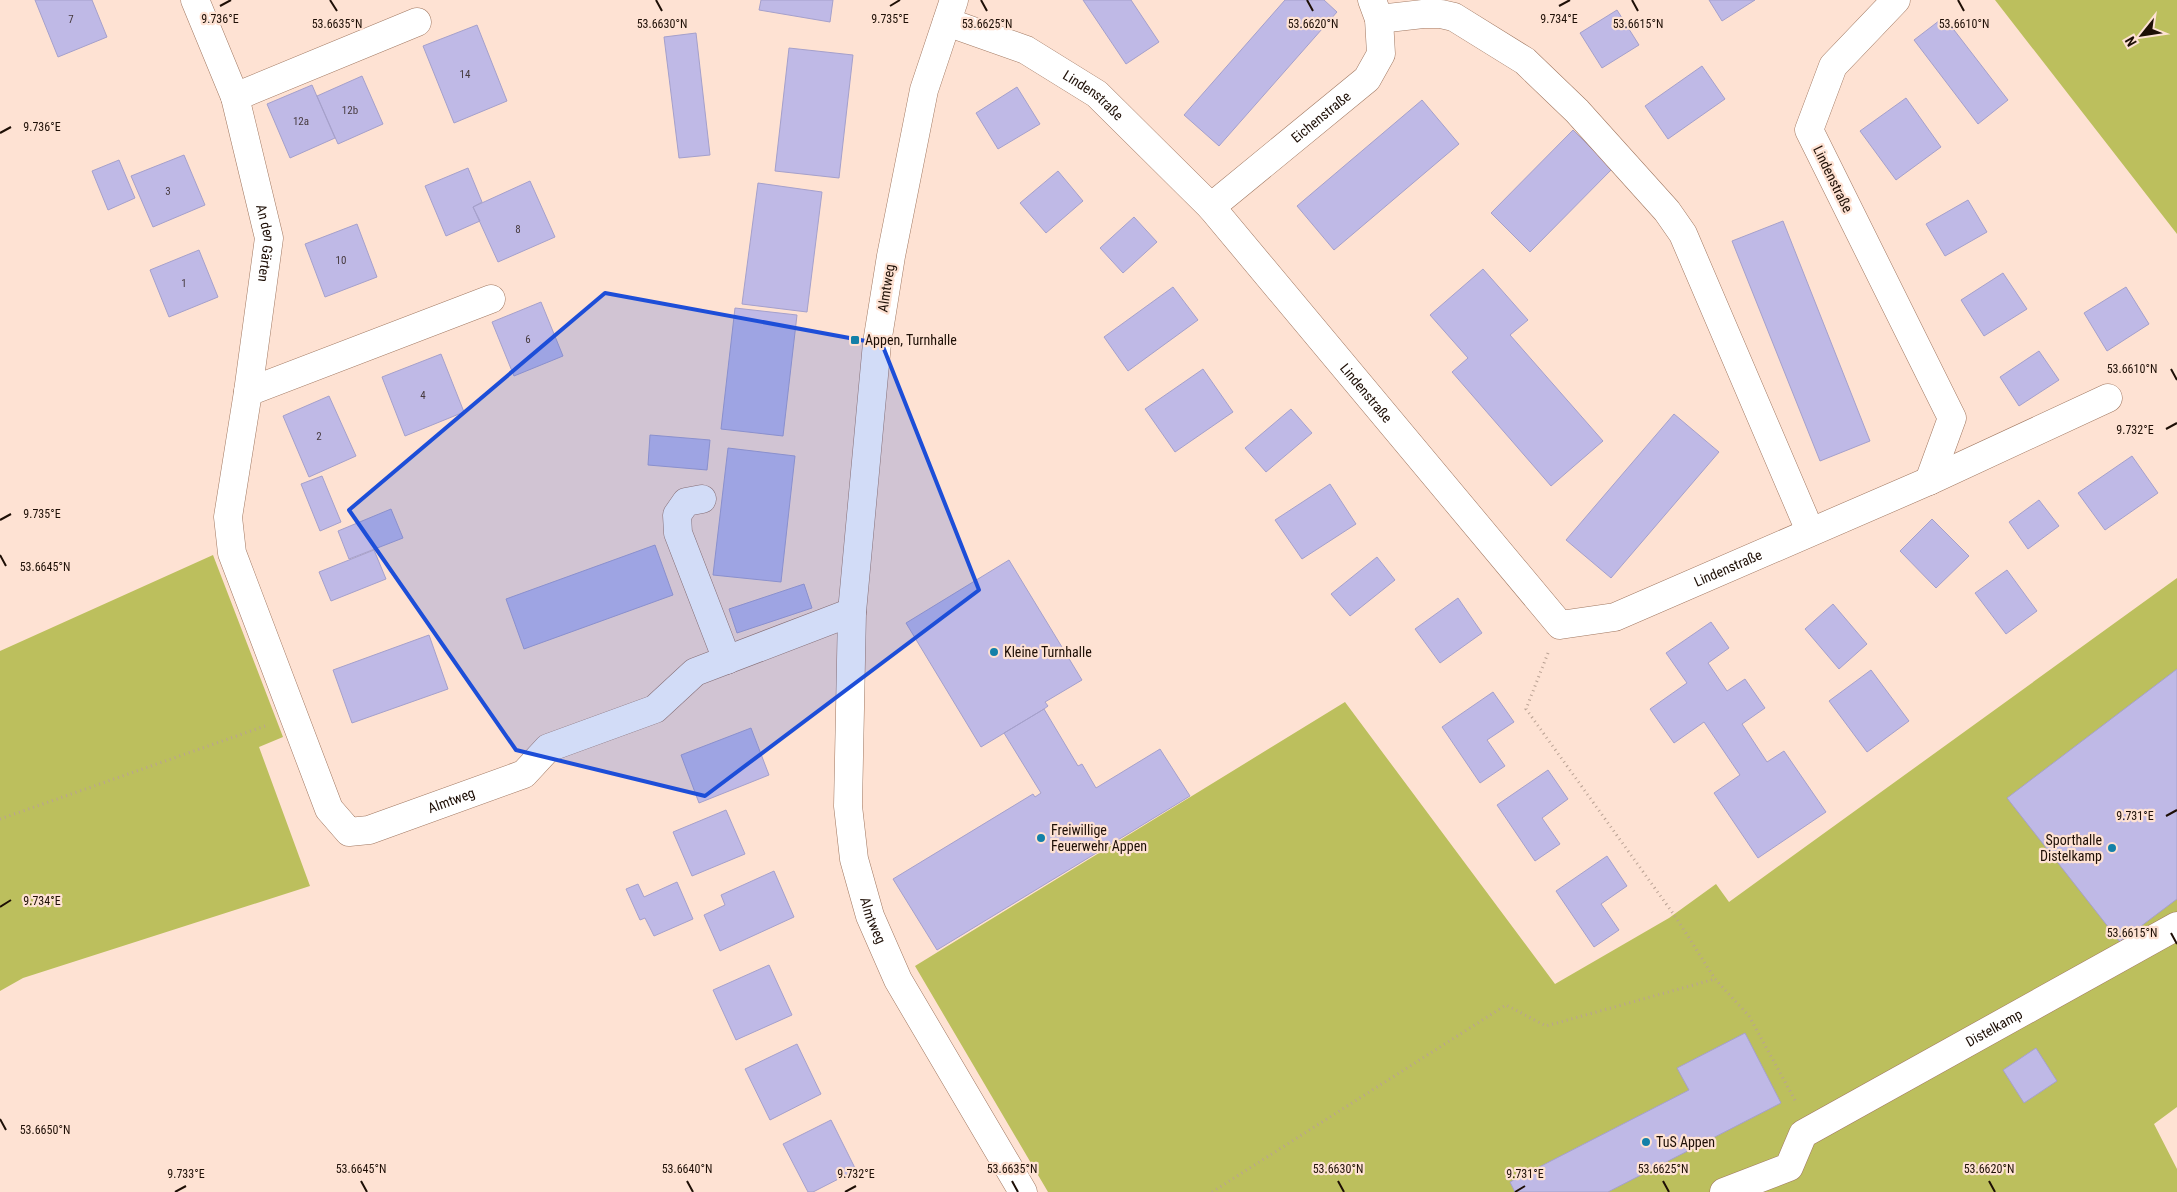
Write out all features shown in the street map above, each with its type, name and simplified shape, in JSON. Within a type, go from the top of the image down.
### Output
[{"type":"street","name":"An den Gärten","points":[[194,0],[235,97],[268,238],[248,392],[228,517]]},
{"type":"street","name":"Lindenstraße","points":[[1896,0],[1834,66],[1809,130],[1952,418],[1928,480]]},
{"type":"street","points":[[1376,9],[1447,7],[1454,17],[1525,61],[1577,111],[1677,223],[1810,532]]},
{"type":"street","name":"Eichenstraße","points":[[1211,206],[1367,79],[1381,54],[1376,9]]},
{"type":"street","name":"Lindenstraße","points":[[950,11],[1026,50],[1098,94],[1211,206],[1560,624],[1615,617],[1928,480],[2108,398]]},
{"type":"street","name":"Almtweg","points":[[950,11],[924,90],[883,305],[876,353],[852,612],[848,806],[854,859],[870,916],[898,980],[1023,1192]]},
{"type":"street","points":[[235,97],[417,22]]},
{"type":"street","points":[[248,392],[491,299]]},
{"type":"street","points":[[702,499],[686,502],[677,516],[678,533],[727,660]]},
{"type":"street","name":"Almtweg","points":[[228,517],[232,553],[329,809],[349,832],[369,830],[524,774],[548,748],[655,709],[696,672],[852,612]]},
{"type":"street","name":"Distelkamp","points":[[1811,1130],[2177,926]]},
{"type":"street","points":[[1724,1192],[1789,1167],[1803,1134],[1811,1130]]},
{"type":"path","points":[[1560,624],[1526,709],[1677,919],[1715,979],[1749,1016],[1811,1130]]},
{"type":"path","points":[[0,819],[294,716]]},
{"type":"path","points":[[1212,1192],[1506,1005],[1546,1026],[1715,979]]},
{"type":"highlighted area","points":[[605,293],[882,344],[979,590],[705,796],[516,750],[349,510]]},
{"type":"shaded area","points":[[1995,0],[2177,0],[2177,234]]},
{"type":"shaded area","points":[[213,555],[283,737],[259,747],[310,886],[23,978],[0,991],[0,651]]},
{"type":"shaded area","points":[[2177,578],[2177,1107],[2154,1124],[2177,1169],[2177,1192],[1048,1192],[915,966],[1345,702],[1555,984],[1669,918],[1716,884],[1729,902]]},
{"type":"building","points":[[35,0],[92,0],[107,37],[58,57]]},
{"type":"building","points":[[761,0],[833,0],[830,22],[759,10]]},
{"type":"building","points":[[1083,0],[1131,0],[1159,42],[1126,64]]},
{"type":"building","points":[[1285,0],[1324,0],[1337,12],[1219,146],[1184,115]]},
{"type":"building","points":[[1709,0],[1755,0],[1722,21]]},
{"type":"building","points":[[1617,10],[1639,45],[1602,68],[1580,33]]},
{"type":"building","points":[[1944,17],[2008,100],[1978,124],[1914,40]]},
{"type":"building","points":[[477,25],[507,101],[454,123],[423,46]]},
{"type":"building","points":[[696,33],[710,155],[679,158],[664,37]]},
{"type":"building","points":[[789,48],[853,55],[839,178],[775,171]]},
{"type":"building","points":[[1702,66],[1725,99],[1668,139],[1645,106]]},
{"type":"building","points":[[362,76],[383,124],[338,144],[317,96]]},
{"type":"building","points":[[312,85],[335,138],[290,158],[267,104]]},
{"type":"building","points":[[1017,87],[1040,124],[998,149],[976,113]]},
{"type":"building","points":[[1906,98],[1941,147],[1896,180],[1860,131]]},
{"type":"building","points":[[1422,100],[1459,144],[1334,250],[1297,206]]},
{"type":"building","points":[[1573,130],[1612,169],[1530,252],[1491,213]]},
{"type":"building","points":[[184,155],[205,205],[153,227],[131,176]]},
{"type":"building","points":[[119,160],[135,198],[108,210],[92,171]]},
{"type":"building","points":[[468,168],[482,202],[473,207],[480,221],[446,236],[425,186]]},
{"type":"building","points":[[1058,171],[1083,201],[1046,233],[1020,203]]},
{"type":"building","points":[[530,181],[555,237],[498,262],[473,207]]},
{"type":"building","points":[[758,183],[822,192],[807,312],[742,304]]},
{"type":"building","points":[[1968,200],[1987,232],[1945,256],[1926,224]]},
{"type":"building","points":[[1134,217],[1157,242],[1123,273],[1100,248]]},
{"type":"building","points":[[1783,221],[1870,441],[1820,461],[1732,241]]},
{"type":"building","points":[[357,224],[377,277],[325,297],[305,244]]},
{"type":"building","points":[[199,250],[218,297],[169,317],[150,270]]},
{"type":"building","points":[[1483,269],[1528,320],[1510,335],[1603,441],[1551,486],[1452,372],[1468,358],[1430,315]]},
{"type":"building","points":[[2003,273],[2027,309],[1984,336],[1961,300]]},
{"type":"building","points":[[1173,287],[1198,320],[1128,371],[1104,337]]},
{"type":"building","points":[[2126,287],[2149,324],[2107,351],[2084,313]]},
{"type":"building","points":[[541,302],[563,356],[514,376],[492,322]]},
{"type":"building","points":[[735,308],[797,315],[783,436],[721,429]]},
{"type":"building","points":[[2039,351],[2059,380],[2019,406],[2000,377]]},
{"type":"building","points":[[441,354],[464,412],[405,436],[382,377]]},
{"type":"building","points":[[1203,369],[1233,412],[1175,452],[1145,409]]},
{"type":"building","points":[[329,396],[356,456],[309,477],[283,416]]},
{"type":"building","points":[[1291,409],[1312,433],[1266,472],[1245,448]]},
{"type":"building","points":[[1674,414],[1719,452],[1611,578],[1566,540]]},
{"type":"building","points":[[650,435],[710,440],[707,470],[648,465]]},
{"type":"building","points":[[728,448],[795,456],[781,582],[713,575]]},
{"type":"building","points":[[2132,456],[2158,493],[2105,530],[2078,493]]},
{"type":"building","points":[[322,476],[341,522],[320,531],[301,484]]},
{"type":"building","points":[[1330,484],[1356,524],[1302,559],[1275,520]]},
{"type":"building","points":[[2039,500],[2059,526],[2028,549],[2009,522]]},
{"type":"building","points":[[391,509],[403,538],[349,559],[338,531]]},
{"type":"building","points":[[1932,519],[1969,556],[1936,588],[1900,551]]},
{"type":"building","points":[[655,545],[673,595],[524,649],[506,599]]},
{"type":"building","points":[[374,550],[386,579],[331,601],[319,572]]},
{"type":"building","points":[[1377,557],[1395,580],[1350,616],[1331,594]]},
{"type":"building","name":"Kleine Turnhalle","points":[[1009,560],[1082,680],[1045,702],[1048,706],[1044,709],[981,747],[906,623]]},
{"type":"building","points":[[2007,570],[2037,611],[2006,634],[1975,593]]},
{"type":"building","points":[[804,584],[812,608],[737,633],[729,609]]},
{"type":"building","points":[[1458,598],[1482,633],[1440,663],[1415,629]]},
{"type":"building","points":[[1833,604],[1867,644],[1839,669],[1805,629]]},
{"type":"building","points":[[1711,622],[1729,648],[1708,663],[1727,691],[1745,679],[1765,708],[1742,724],[1767,762],[1784,751],[1826,812],[1758,858],[1714,793],[1740,775],[1704,722],[1674,743],[1650,709],[1687,683],[1666,653]]},
{"type":"building","points":[[429,635],[448,689],[352,723],[333,670]]},
{"type":"building","name":"Sporthalle Distelkamp","points":[[2177,669],[2177,899],[2120,942],[2007,798]]},
{"type":"building","points":[[1871,670],[1909,721],[1867,752],[1829,701]]},
{"type":"building","points":[[1493,692],[1514,722],[1487,740],[1505,766],[1480,783],[1442,727]]},
{"type":"building","name":"Freiwillige Feuerwehr Appen","points":[[1044,709],[1078,766],[1082,764],[1096,788],[1160,749],[1190,796],[937,950],[893,879],[1033,794],[1035,797],[1041,793],[1004,733]]},
{"type":"building","points":[[751,728],[769,775],[699,803],[681,755]]},
{"type":"building","points":[[1548,770],[1568,799],[1542,818],[1560,844],[1535,861],[1497,805]]},
{"type":"building","points":[[726,810],[745,854],[692,876],[673,832]]},
{"type":"building","points":[[1607,856],[1627,886],[1601,904],[1619,930],[1594,947],[1556,891]]},
{"type":"building","points":[[774,871],[794,917],[720,951],[704,915],[725,905],[721,895]]},
{"type":"building","points":[[677,882],[693,919],[654,936],[645,918],[640,920],[626,889],[638,884],[644,897]]},
{"type":"building","points":[[769,965],[792,1015],[736,1040],[713,990]]},
{"type":"building","name":"TuS Appen","points":[[1745,1033],[1781,1103],[1608,1192],[1515,1192],[1510,1182],[1689,1090],[1677,1068]]},
{"type":"building","points":[[797,1044],[821,1094],[770,1120],[745,1069]]},
{"type":"building","points":[[2036,1048],[2057,1081],[2024,1103],[2003,1070]]},
{"type":"building","points":[[831,1120],[856,1170],[813,1192],[808,1192],[783,1144]]},
{"type":"place","name":"Appen, Turnhalle","points":[[855,340]]},
{"type":"place","name":"Kleine Turnhalle","points":[[994,652]]},
{"type":"place","name":"Freiwillige Feuerwehr Appen","points":[[1041,838]]},
{"type":"place","name":"Sporthalle Distelkamp","points":[[2112,848]]},
{"type":"place","name":"TuS Appen","points":[[1646,1142]]}]
